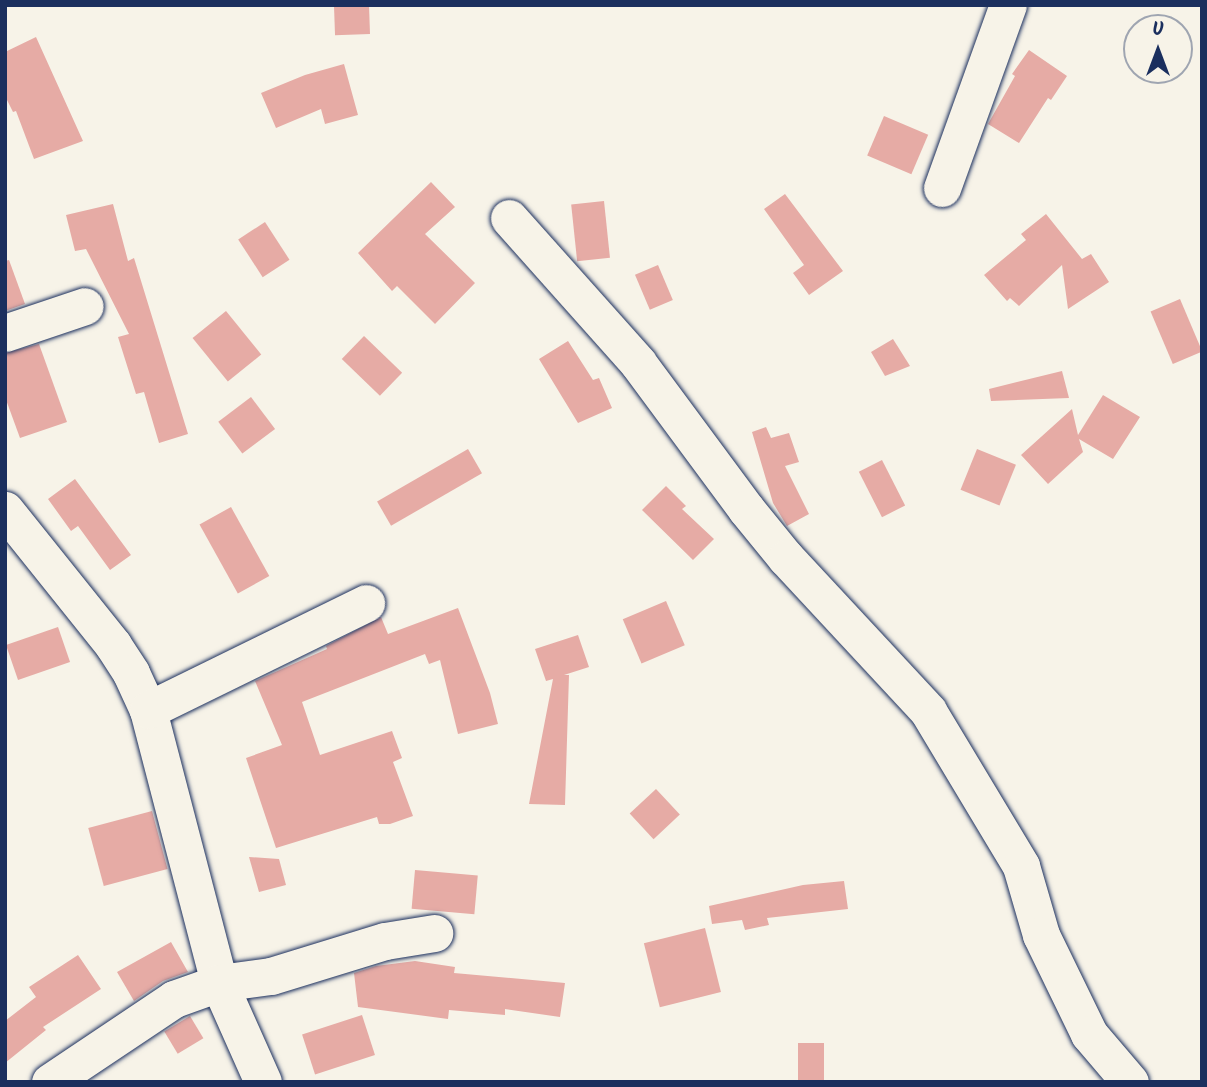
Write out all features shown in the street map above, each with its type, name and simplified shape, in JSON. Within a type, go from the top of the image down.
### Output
[{"type":"street","points":[[942,188],[1008,5]]},
{"type":"street","points":[[509,218],[638,363],[746,509],[786,558],[928,710],[1021,866],[1041,934],[1089,1034],[1130,1082]]},
{"type":"street","points":[[5,333],[85,306]]},
{"type":"street","points":[[5,510],[113,645],[131,673],[148,710],[219,983],[262,1082]]},
{"type":"street","points":[[148,710],[366,603]]},
{"type":"street","points":[[50,1082],[174,999],[219,983],[271,976],[385,941],[434,933]]},
{"type":"building","points":[[369,5],[370,34],[335,35],[334,6]]},
{"type":"building","points":[[36,37],[83,141],[34,159],[16,111],[13,112],[5,96],[5,52]]},
{"type":"building","points":[[1029,50],[1067,76],[1051,100],[1048,98],[1019,143],[988,124],[1015,76],[1012,74]]},
{"type":"building","points":[[344,64],[358,115],[325,124],[321,109],[276,128],[261,93],[305,75]]},
{"type":"building","points":[[884,116],[928,135],[911,174],[867,156]]},
{"type":"building","points":[[431,182],[455,207],[425,234],[475,283],[435,324],[397,286],[392,291],[358,253]]},
{"type":"building","points":[[785,194],[843,271],[809,295],[793,273],[804,265],[764,209]]},
{"type":"building","points":[[604,201],[610,258],[577,261],[571,204]]},
{"type":"building","points":[[113,204],[128,261],[134,258],[188,434],[159,443],[144,392],[136,394],[118,337],[129,334],[86,249],[75,251],[66,215]]},
{"type":"building","points":[[1046,214],[1082,259],[1091,254],[1109,282],[1068,309],[1062,265],[1019,306],[1010,298],[1007,301],[984,275],[1026,240],[1021,234]]},
{"type":"building","points":[[265,222],[290,260],[263,277],[238,239]]},
{"type":"building","points":[[9,260],[25,304],[5,311],[5,261]]},
{"type":"building","points":[[658,265],[673,300],[650,310],[635,275]]},
{"type":"building","points":[[1180,299],[1202,352],[1173,364],[1151,312]]},
{"type":"building","points":[[226,311],[261,355],[228,382],[193,338]]},
{"type":"building","points":[[364,336],[402,373],[380,396],[342,359]]},
{"type":"building","points":[[893,339],[910,366],[885,376],[871,352]]},
{"type":"building","points":[[568,341],[593,380],[599,378],[612,408],[578,423],[539,359]]},
{"type":"building","points":[[39,344],[67,422],[20,438],[5,397],[5,353]]},
{"type":"building","points":[[1062,371],[1069,398],[991,401],[989,389]]},
{"type":"building","points":[[1103,395],[1140,417],[1113,459],[1079,439],[1083,452],[1048,484],[1021,455],[1072,409],[1078,435]]},
{"type":"building","points":[[251,397],[275,429],[242,454],[218,422]]},
{"type":"building","points":[[766,427],[771,438],[789,433],[799,462],[785,466],[809,514],[787,526],[773,503],[752,432]]},
{"type":"building","points":[[468,449],[482,473],[391,526],[377,502]]},
{"type":"building","points":[[977,449],[1016,465],[999,506],[961,490]]},
{"type":"building","points":[[882,460],[905,505],[882,517],[859,472]]},
{"type":"building","points":[[75,479],[131,555],[110,570],[78,526],[71,531],[48,499]]},
{"type":"building","points":[[666,486],[686,506],[682,509],[714,539],[693,560],[642,510]]},
{"type":"building","points":[[231,507],[269,576],[238,594],[200,524]]},
{"type":"building","points":[[666,601],[685,645],[641,664],[623,619]]},
{"type":"building","points":[[458,608],[490,693],[498,724],[458,734],[440,660],[429,664],[425,654],[302,702],[320,755],[392,731],[402,758],[393,762],[413,816],[390,824],[379,824],[377,817],[276,848],[246,758],[282,745],[255,681],[327,649],[326,646],[381,617],[388,634]]},
{"type":"building","points":[[58,627],[70,662],[18,680],[6,645]]},
{"type":"building","points":[[578,635],[589,667],[564,675],[569,675],[565,805],[529,804],[553,679],[546,681],[535,649]]},
{"type":"building","points":[[656,789],[680,815],[654,839],[630,814]]},
{"type":"building","points":[[152,811],[168,869],[104,886],[88,828]]},
{"type":"building","points":[[249,857],[279,859],[286,885],[259,892]]},
{"type":"building","points":[[415,870],[478,875],[474,914],[412,909]]},
{"type":"building","points":[[844,881],[848,909],[767,918],[769,925],[745,930],[742,920],[712,924],[709,906],[803,885]]},
{"type":"building","points":[[705,928],[721,992],[660,1007],[644,943]]},
{"type":"building","points":[[171,942],[188,972],[163,981],[134,1001],[117,972]]},
{"type":"building","points":[[78,955],[101,989],[43,1027],[46,1030],[5,1063],[5,1021],[36,997],[29,987]]},
{"type":"building","points":[[415,961],[455,967],[454,973],[565,983],[560,1017],[505,1009],[505,1015],[449,1010],[448,1019],[358,1007],[354,973],[376,966]]},
{"type":"building","points":[[362,1015],[375,1055],[315,1074],[302,1034]]},
{"type":"building","points":[[190,1016],[203,1038],[178,1054],[164,1031]]},
{"type":"building","points":[[798,1043],[824,1043],[824,1082],[798,1082]]}]
